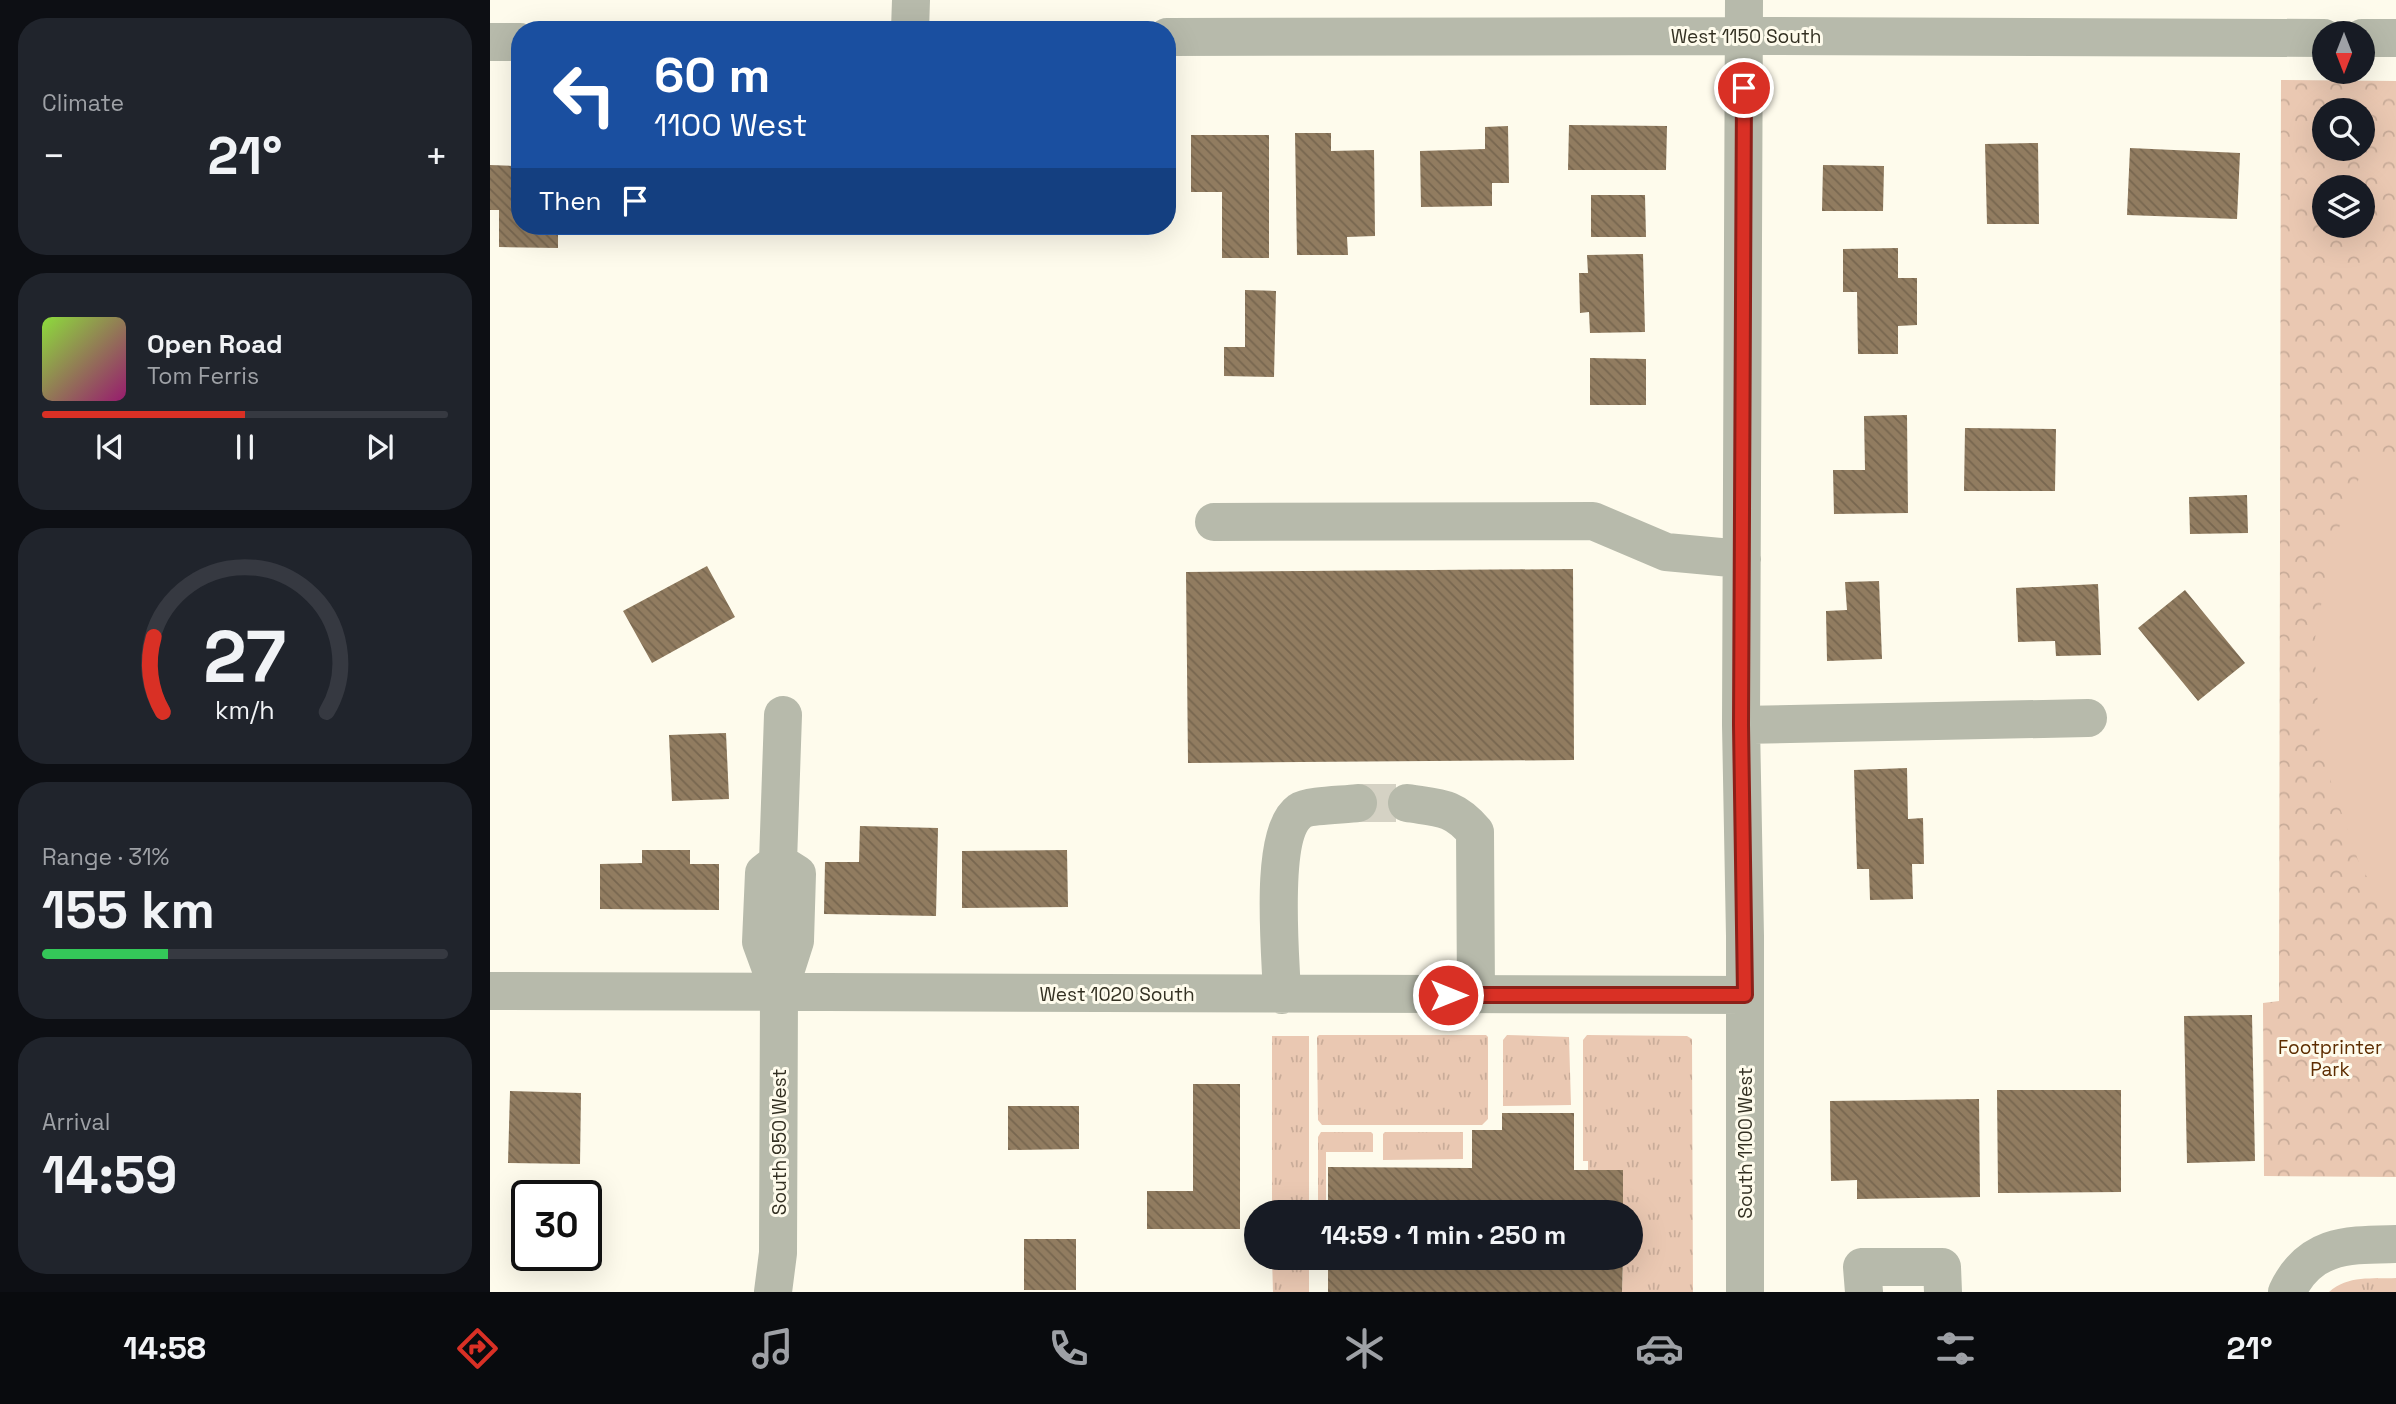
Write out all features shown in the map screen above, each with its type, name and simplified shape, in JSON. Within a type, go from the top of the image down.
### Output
[{"type":"street","points":[[910,21],[911,0]]},
{"type":"street","name":"West 1150 South","points":[[1176,37],[1744,18],[2312,38]]},
{"type":"street","name":"South 1100 West","points":[[1744,18],[1741,725],[1745,1292]]},
{"type":"street","points":[[2375,38],[2396,38]]},
{"type":"street","points":[[490,42],[511,42]]},
{"type":"street","points":[[1214,523],[1593,521],[1666,552],[1742,559]]},
{"type":"street","points":[[779,991],[761,942],[764,873],[779,862],[783,715]]},
{"type":"street","points":[[1741,725],[2088,718]]},
{"type":"street","points":[[1282,995],[1279,869],[1283,838],[1290,821],[1302,809],[1358,803]]},
{"type":"street","points":[[1407,803],[1449,809],[1465,820],[1475,832],[1476,995]]},
{"type":"street","name":"West 1020 South","points":[[490,991],[1745,995]]},
{"type":"street","name":"South 950 West","points":[[773,1292],[779,1253],[779,991]]},
{"type":"street","points":[[2287,1292],[2300,1271],[2320,1254],[2348,1245],[2396,1244]]},
{"type":"street","points":[[1864,1292],[1862,1267],[1942,1267],[1943,1292]]},
{"type":"green space","name":"Footprinter Park","points":[[2281,80],[2312,80],[2312,84],[2375,84],[2375,81],[2396,81],[2396,1177],[2264,1176],[2263,1003],[2279,1001]]},
{"type":"green space","points":[[2368,456],[2396,470],[2396,922],[2360,866],[2321,753],[2314,644],[2332,545]]},
{"type":"green space","points":[[1319,1035],[1486,1035],[1488,1119],[1482,1125],[1322,1125],[1318,1120]]},
{"type":"green space","points":[[1507,1035],[1569,1037],[1571,1105],[1503,1106],[1503,1040]]},
{"type":"green space","points":[[1587,1035],[1687,1036],[1692,1039],[1693,1292],[1622,1292],[1623,1270],[1643,1270],[1643,1200],[1623,1200],[1623,1170],[1588,1170],[1588,1161],[1583,1161],[1583,1040]]},
{"type":"green space","points":[[1272,1036],[1309,1036],[1309,1200],[1272,1200]]},
{"type":"green space","points":[[1321,1132],[1373,1134],[1373,1152],[1326,1152],[1326,1200],[1318,1200],[1318,1137]]},
{"type":"green space","points":[[1385,1132],[1463,1132],[1463,1159],[1383,1160]]},
{"type":"green space","points":[[1272,1270],[1309,1270],[1309,1292],[1273,1292]]},
{"type":"green space","points":[[2396,1278],[2396,1292],[2329,1292],[2352,1280]]},
{"type":"building","points":[[1569,125],[1667,126],[1666,170],[1568,170]]},
{"type":"building","points":[[1508,126],[1509,183],[1492,183],[1492,206],[1421,207],[1420,151],[1485,149],[1485,127]]},
{"type":"building","points":[[1295,133],[1331,133],[1331,151],[1374,150],[1375,236],[1347,237],[1348,255],[1297,255]]},
{"type":"building","points":[[1191,135],[1269,135],[1269,258],[1222,258],[1222,192],[1191,192]]},
{"type":"building","points":[[2038,143],[2039,224],[1987,224],[1985,144]]},
{"type":"building","points":[[2130,148],[2240,153],[2237,219],[2127,215]]},
{"type":"building","points":[[490,165],[511,166],[511,235],[558,235],[558,248],[499,247],[499,210],[490,210]]},
{"type":"building","points":[[1823,165],[1884,166],[1883,211],[1822,211]]},
{"type":"building","points":[[1591,195],[1645,195],[1646,237],[1591,237]]},
{"type":"building","points":[[1898,248],[1898,278],[1917,278],[1917,325],[1898,326],[1898,354],[1858,354],[1857,292],[1843,292],[1843,249]]},
{"type":"building","points":[[1643,254],[1645,332],[1590,333],[1589,312],[1580,313],[1579,273],[1588,273],[1587,255]]},
{"type":"building","points":[[1245,290],[1276,291],[1274,377],[1224,376],[1224,347],[1245,347]]},
{"type":"building","points":[[1590,358],[1646,359],[1646,405],[1590,405]]},
{"type":"building","points":[[1907,415],[1908,513],[1834,514],[1833,470],[1865,470],[1864,416]]},
{"type":"building","points":[[1965,428],[2056,429],[2055,491],[1964,491]]},
{"type":"building","points":[[2247,495],[2248,533],[2190,534],[2189,497]]},
{"type":"building","points":[[707,566],[735,617],[652,663],[623,611]]},
{"type":"building","points":[[1573,569],[1574,760],[1188,763],[1186,572]]},
{"type":"building","points":[[1879,581],[1882,659],[1827,661],[1826,611],[1847,610],[1845,582]]},
{"type":"building","points":[[2098,584],[2101,655],[2056,656],[2055,641],[2018,642],[2016,588]]},
{"type":"building","points":[[2185,590],[2245,663],[2198,701],[2138,628]]},
{"type":"building","points":[[726,733],[729,799],[672,801],[669,735]]},
{"type":"building","points":[[1907,768],[1908,819],[1923,818],[1924,864],[1912,864],[1913,899],[1870,900],[1869,869],[1857,869],[1854,770]]},
{"type":"building","points":[[860,826],[938,828],[936,916],[824,914],[825,862],[859,862]]},
{"type":"building","points":[[642,850],[690,850],[690,864],[719,864],[719,910],[600,909],[600,864],[642,863]]},
{"type":"building","points":[[1067,850],[1068,907],[962,908],[962,851]]},
{"type":"building","points":[[2252,1015],[2255,1161],[2187,1163],[2184,1016]]},
{"type":"building","points":[[1193,1084],[1240,1084],[1240,1229],[1147,1229],[1147,1191],[1193,1191]]},
{"type":"building","points":[[1997,1090],[2121,1090],[2121,1192],[1998,1193]]},
{"type":"building","points":[[510,1091],[581,1093],[580,1164],[508,1163]]},
{"type":"building","points":[[1979,1099],[1980,1197],[1857,1199],[1857,1180],[1831,1181],[1830,1101]]},
{"type":"building","points":[[1008,1106],[1079,1106],[1079,1149],[1008,1150]]},
{"type":"building","points":[[1502,1113],[1574,1113],[1574,1170],[1623,1170],[1623,1200],[1328,1200],[1328,1167],[1472,1168],[1472,1130],[1502,1130]]},
{"type":"building","points":[[1024,1239],[1076,1239],[1076,1290],[1024,1290]]},
{"type":"building","points":[[1328,1270],[1623,1270],[1622,1292],[1328,1292]]},
{"type":"tunnel","points":[[1358,803],[1407,803]]},
{"type":"route","points":[[1448,995],[1745,995],[1741,725],[1744,88]]}]
